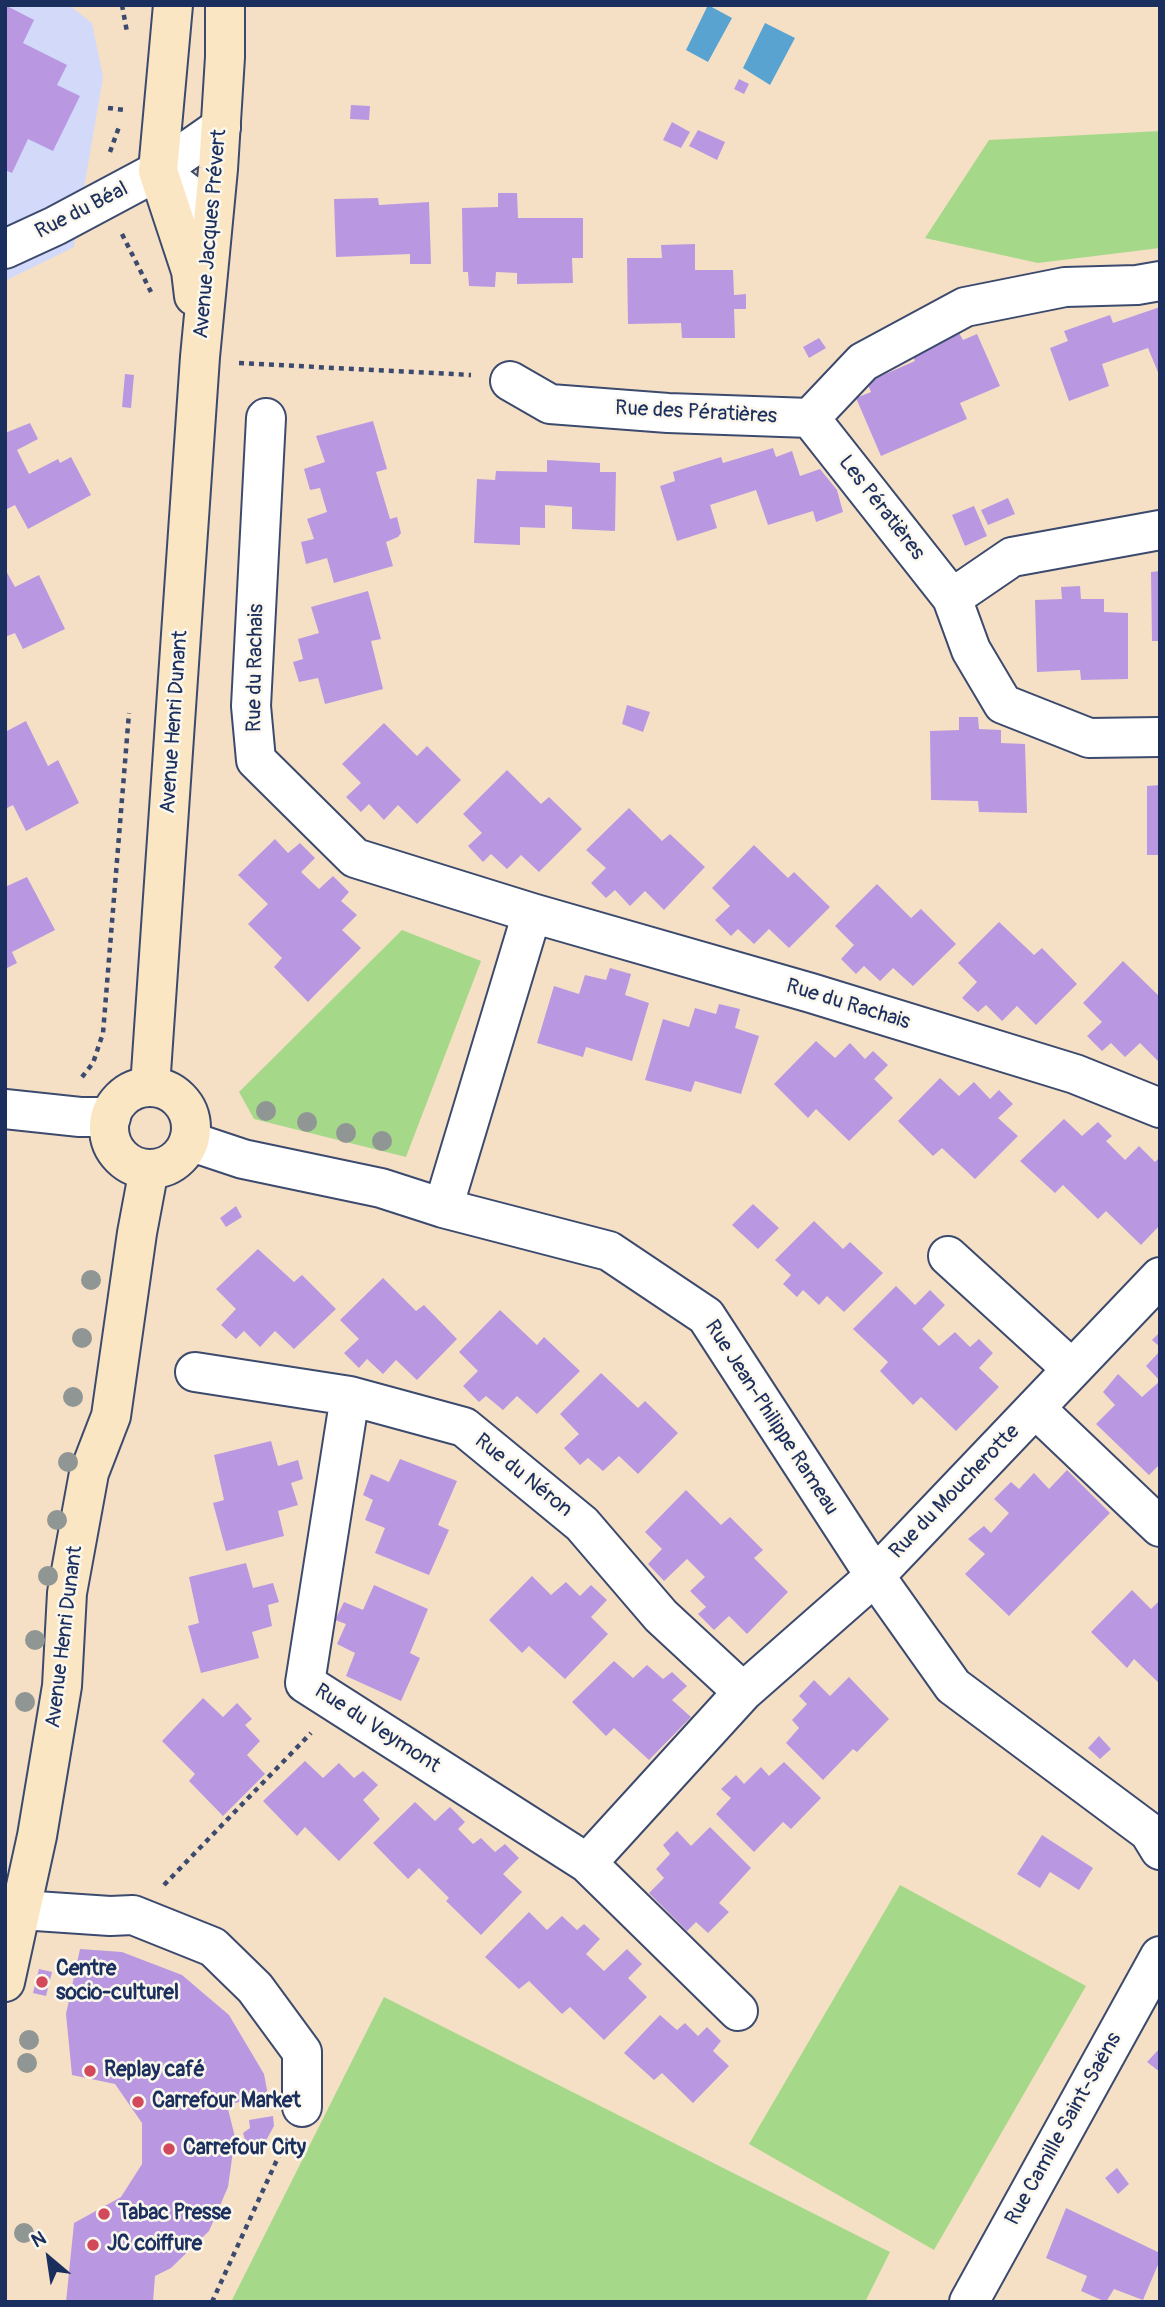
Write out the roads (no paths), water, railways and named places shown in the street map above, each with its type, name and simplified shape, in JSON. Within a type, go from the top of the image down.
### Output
[{"type":"main road","name":"Avenue Jacques Prévert","points":[[200,357],[221,127],[225,5]]},
{"type":"main road","name":"Avenue Jacques Prévert","points":[[171,12],[158,171],[191,271],[200,357]]},
{"type":"main road","name":"Avenue Henri Dunant","points":[[150,1087],[200,357]]},
{"type":"main road","points":[[150,1087],[163,1090],[182,1103],[189,1116],[191,1128],[189,1141],[182,1154],[171,1163],[149,1169],[131,1165],[117,1154],[111,1141],[111,1117],[123,1098],[136,1090],[150,1087]]},
{"type":"main road","name":"Avenue Henri Dunant","points":[[5,1982],[37,1836],[62,1686],[67,1593],[89,1473],[111,1416],[137,1233],[149,1169]]},
{"type":"street","name":"Rue du Béal","points":[[5,249],[55,226],[158,171],[221,127]]},
{"type":"street","points":[[158,171],[187,193],[204,222],[210,250]]},
{"type":"street","points":[[810,418],[863,362],[965,307],[1065,287],[1136,285],[1160,281]]},
{"type":"street","name":"Rue des Pératières","points":[[510,381],[550,404],[668,414],[810,418]]},
{"type":"street","name":"Rue du Rachais","points":[[266,418],[251,706],[256,760],[355,858],[1075,1074],[1160,1108]]},
{"type":"street","name":"Les Pératières","points":[[810,418],[952,598],[971,650],[1003,704],[1089,737],[1160,737]]},
{"type":"street","points":[[952,598],[1012,557],[1160,530]]},
{"type":"street","points":[[443,1208],[533,913]]},
{"type":"street","points":[[5,1109],[111,1117]]},
{"type":"street","name":"Rue Jean-Philippe Rameau","points":[[189,1141],[243,1159],[381,1188],[443,1208],[609,1251],[706,1316],[875,1576],[953,1686],[1149,1832],[1160,1850]]},
{"type":"street","points":[[948,1256],[1072,1370]]},
{"type":"street","name":"Rue du Moucherotte","points":[[875,1576],[1160,1277]]},
{"type":"street","name":"Rue du Néron","points":[[195,1372],[350,1396],[464,1427],[582,1524],[661,1616],[743,1692]]},
{"type":"street","name":"Rue du Veymont","points":[[350,1396],[305,1683],[586,1863],[738,2011]]},
{"type":"street","name":"Rue du Moucherotte","points":[[1035,1408],[1160,1527]]},
{"type":"street","points":[[586,1863],[743,1692],[875,1576]]},
{"type":"street","points":[[21,1910],[133,1915],[213,1947],[255,1988],[302,2052],[302,2106]]},
{"type":"street","name":"Rue Camille Saint-Saëns","points":[[969,2302],[1160,1956]]},
{"type":"water","points":[[708,5],[732,18],[708,62],[686,50]]},
{"type":"water","points":[[765,23],[795,38],[770,85],[743,68]]},
{"type":"place","name":"Centre socio-culturel","points":[[42,1982]]},
{"type":"place","name":"Replay café","points":[[90,2071]]},
{"type":"place","name":"Carrefour Market","points":[[138,2102]]},
{"type":"place","name":"Carrefour City","points":[[169,2149]]},
{"type":"place","name":"Tabac Presse","points":[[104,2214]]},
{"type":"place","name":"JC coiffure","points":[[93,2245]]}]
